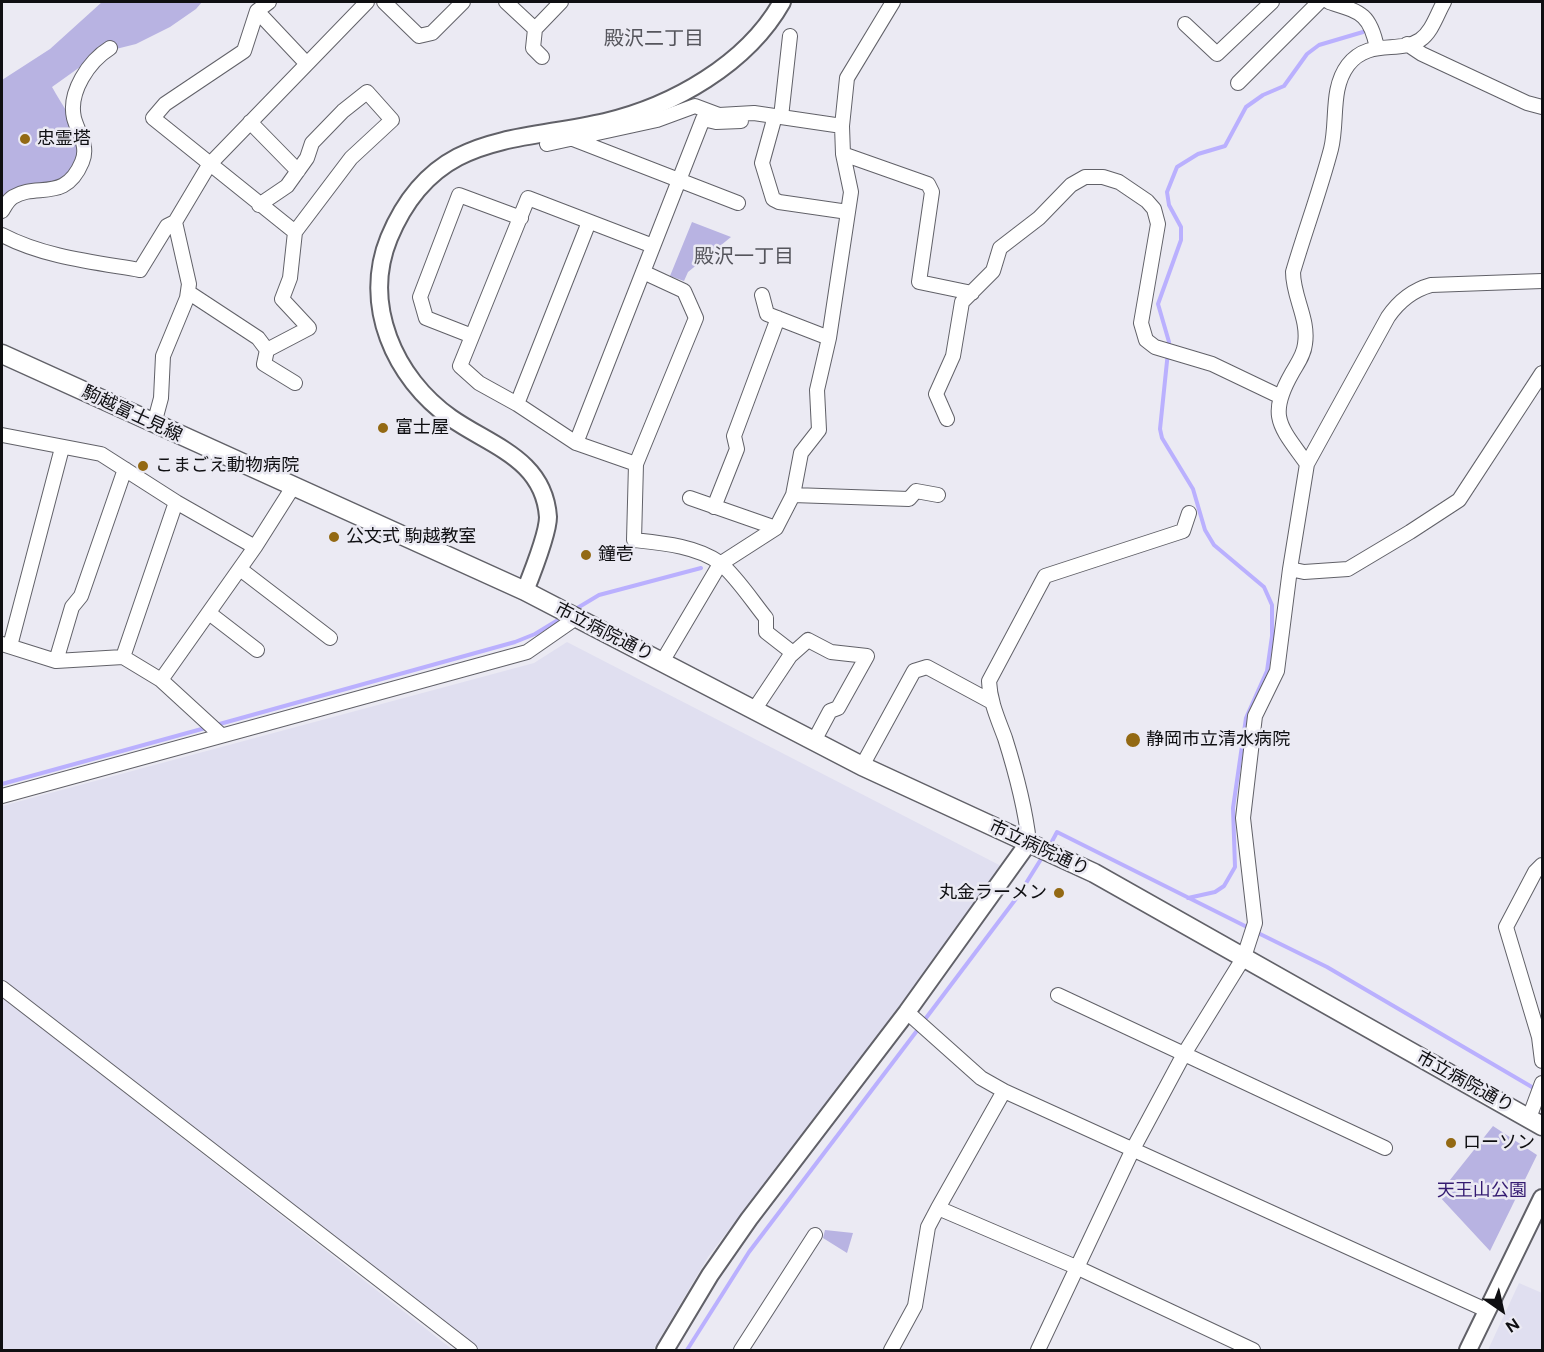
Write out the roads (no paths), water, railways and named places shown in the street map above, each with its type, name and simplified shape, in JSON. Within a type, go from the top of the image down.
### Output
[{"type":"main road","name":"駒越富士見線","points":[[2,354],[525,591]]},
{"type":"main road","name":"市立病院通り","points":[[525,591],[862,766],[1094,873],[1536,1122]]},
{"type":"street","points":[[269,2],[257,11],[244,51],[165,104],[153,118],[209,165],[296,232]]},
{"type":"street","points":[[2,235],[24,246],[81,260],[140,270],[167,226],[175,222],[209,165],[367,2]]},
{"type":"street","points":[[384,2],[419,36],[432,33],[463,2]]},
{"type":"street","points":[[507,2],[535,29]]},
{"type":"street","points":[[542,57],[533,48],[535,29],[561,2]]},
{"type":"street","points":[[525,591],[548,519],[542,491],[522,462],[507,449],[451,418],[433,402],[419,388],[396,357],[383,325],[379,297],[380,270],[389,240],[400,216],[417,191],[431,176],[463,154],[500,140],[605,122],[677,96],[714,73],[741,52],[761,31],[782,2]]},
{"type":"street","points":[[662,662],[720,564],[776,528],[793,495],[801,453],[819,430],[817,390],[829,338],[851,192],[843,154],[842,126],[847,78],[893,2]]},
{"type":"street","points":[[1185,24],[1217,54],[1272,2]]},
{"type":"street","points":[[1238,83],[1319,2]]},
{"type":"street","points":[[1329,2],[1360,12],[1374,30],[1377,48]]},
{"type":"street","points":[[1307,464],[1286,434],[1279,416],[1279,396],[1302,355],[1305,344],[1306,326],[1293,283],[1293,272],[1331,147],[1336,94],[1341,75],[1360,54],[1377,48],[1418,42],[1426,35],[1444,2]]},
{"type":"street","points":[[257,11],[306,63]]},
{"type":"street","points":[[790,36],[778,116],[762,163],[774,199],[779,202],[848,212]]},
{"type":"street","points":[[1407,44],[1422,54],[1527,103],[1542,107]]},
{"type":"street","points":[[2,211],[11,198],[21,193],[55,189],[77,173],[84,159],[85,147],[73,114],[76,96],[87,68],[96,56],[110,48]]},
{"type":"street","points":[[259,204],[287,186],[307,158],[312,143],[343,111],[367,92],[392,120],[351,158],[296,232],[290,278],[282,299],[309,328],[267,350]]},
{"type":"street","points":[[547,144],[657,120],[695,106],[719,115],[778,116],[842,126]]},
{"type":"street","points":[[576,443],[703,119],[716,122],[741,121],[741,114]]},
{"type":"street","points":[[250,122],[298,171]]},
{"type":"street","points":[[573,139],[738,203]]},
{"type":"street","points":[[843,154],[928,184],[932,192],[919,282],[972,293]]},
{"type":"street","points":[[947,419],[936,394],[953,356],[963,302],[993,271],[1000,248],[1039,218],[1071,185],[1085,177],[1103,177],[1119,182],[1148,201],[1157,216],[1158,224],[1142,323],[1142,331],[1146,340],[1155,347],[1212,364],[1279,396]]},
{"type":"street","points":[[472,336],[426,318],[420,297],[459,195],[521,218]]},
{"type":"street","points":[[636,464],[576,443],[517,404],[479,383],[460,366],[528,198],[653,246]]},
{"type":"street","points":[[154,424],[161,398],[163,356],[189,284],[175,222]]},
{"type":"street","points":[[517,404],[589,222]]},
{"type":"street","points":[[643,272],[684,291],[696,318],[636,464],[634,540],[693,550],[720,564],[766,618],[766,632],[793,653]]},
{"type":"street","points":[[1038,1350],[1133,1149],[1184,1054],[1244,957],[1255,923],[1243,818],[1255,716],[1277,671],[1290,568],[1307,464],[1388,316],[1404,299],[1418,289],[1431,285],[1542,281]]},
{"type":"street","points":[[188,292],[258,338],[267,350],[264,364],[295,383]]},
{"type":"street","points":[[762,295],[767,314],[829,338]]},
{"type":"street","points":[[714,507],[736,449],[734,436],[778,318]]},
{"type":"street","points":[[1290,568],[1304,572],[1348,569],[1459,500],[1542,373]]},
{"type":"street","points":[[2,435],[101,454],[176,502],[255,547]]},
{"type":"street","points":[[62,448],[6,645],[56,661],[123,657],[161,680],[221,735]]},
{"type":"street","points":[[56,661],[72,607],[81,596],[125,469]]},
{"type":"street","points":[[161,680],[240,569],[293,487]]},
{"type":"street","points":[[793,495],[909,499],[916,491],[938,495]]},
{"type":"street","points":[[690,498],[776,528]]},
{"type":"street","points":[[123,657],[176,502]]},
{"type":"street","points":[[664,1350],[723,1256],[907,1012],[1029,842],[1027,819],[1017,776],[990,700],[989,681],[1045,576],[1183,531],[1189,513]]},
{"type":"street","points":[[240,569],[330,638]]},
{"type":"street","points":[[209,613],[256,650]]},
{"type":"street","points":[[2,796],[527,652],[576,618]]},
{"type":"street","points":[[754,710],[793,653],[808,640],[831,652],[867,656],[838,708],[830,711],[814,741]]},
{"type":"street","points":[[862,766],[914,671],[927,667],[990,700]]},
{"type":"street","points":[[1542,865],[1535,872],[1506,927],[1541,1037],[1542,1060]]},
{"type":"street","points":[[2,988],[470,1350]]},
{"type":"street","points":[[1058,995],[1385,1148]]},
{"type":"street","points":[[907,1012],[981,1078],[1004,1091],[1486,1310]]},
{"type":"street","points":[[1536,1122],[1542,1083]]},
{"type":"street","points":[[891,1350],[915,1306],[928,1227],[1004,1091]]},
{"type":"street","points":[[1468,1350],[1542,1198]]},
{"type":"street","points":[[938,1208],[1076,1268],[1253,1350]]},
{"type":"street","points":[[741,1350],[815,1235]]},
{"type":"waterway","points":[[1188,898],[1215,892],[1224,886],[1235,867],[1233,808],[1246,718],[1267,671],[1272,636],[1272,605],[1264,587],[1214,545],[1205,530],[1193,489],[1162,438],[1160,429],[1169,342],[1158,304],[1181,240],[1181,227],[1169,205],[1167,192],[1177,167],[1198,154],[1225,146],[1246,107],[1263,95],[1284,86],[1307,54],[1319,45],[1363,32]]},
{"type":"waterway","points":[[574,610],[599,595],[701,568]]},
{"type":"waterway","points":[[216,725],[515,642],[535,634],[563,617]]},
{"type":"waterway","points":[[2,784],[209,727]]},
{"type":"waterway","points":[[1049,847],[1057,832],[1249,928]]},
{"type":"waterway","points":[[923,1022],[1018,896],[1043,856]]},
{"type":"waterway","points":[[1256,932],[1327,967],[1537,1090]]},
{"type":"waterway","points":[[687,1350],[749,1252],[919,1028]]},
{"type":"place","name":"忠霊塔","points":[[25,139]]},
{"type":"place","name":"富士屋","points":[[383,428]]},
{"type":"place","name":"こまごえ動物病院","points":[[143,466]]},
{"type":"place","name":"公文式 駒越教室","points":[[334,537]]},
{"type":"place","name":"鐘壱","points":[[586,555]]},
{"type":"place","name":"静岡市立清水病院","points":[[1133,740]]},
{"type":"place","name":"丸金ラーメン","points":[[1059,893]]},
{"type":"place","name":"ローソン","points":[[1451,1143]]},
{"type":"district","name":"殿沢二丁目","points":[[654,39]]},
{"type":"district","name":"殿沢一丁目","points":[[744,257]]},
{"type":"park label","name":"天王山公園","points":[[1482,1191]]}]
